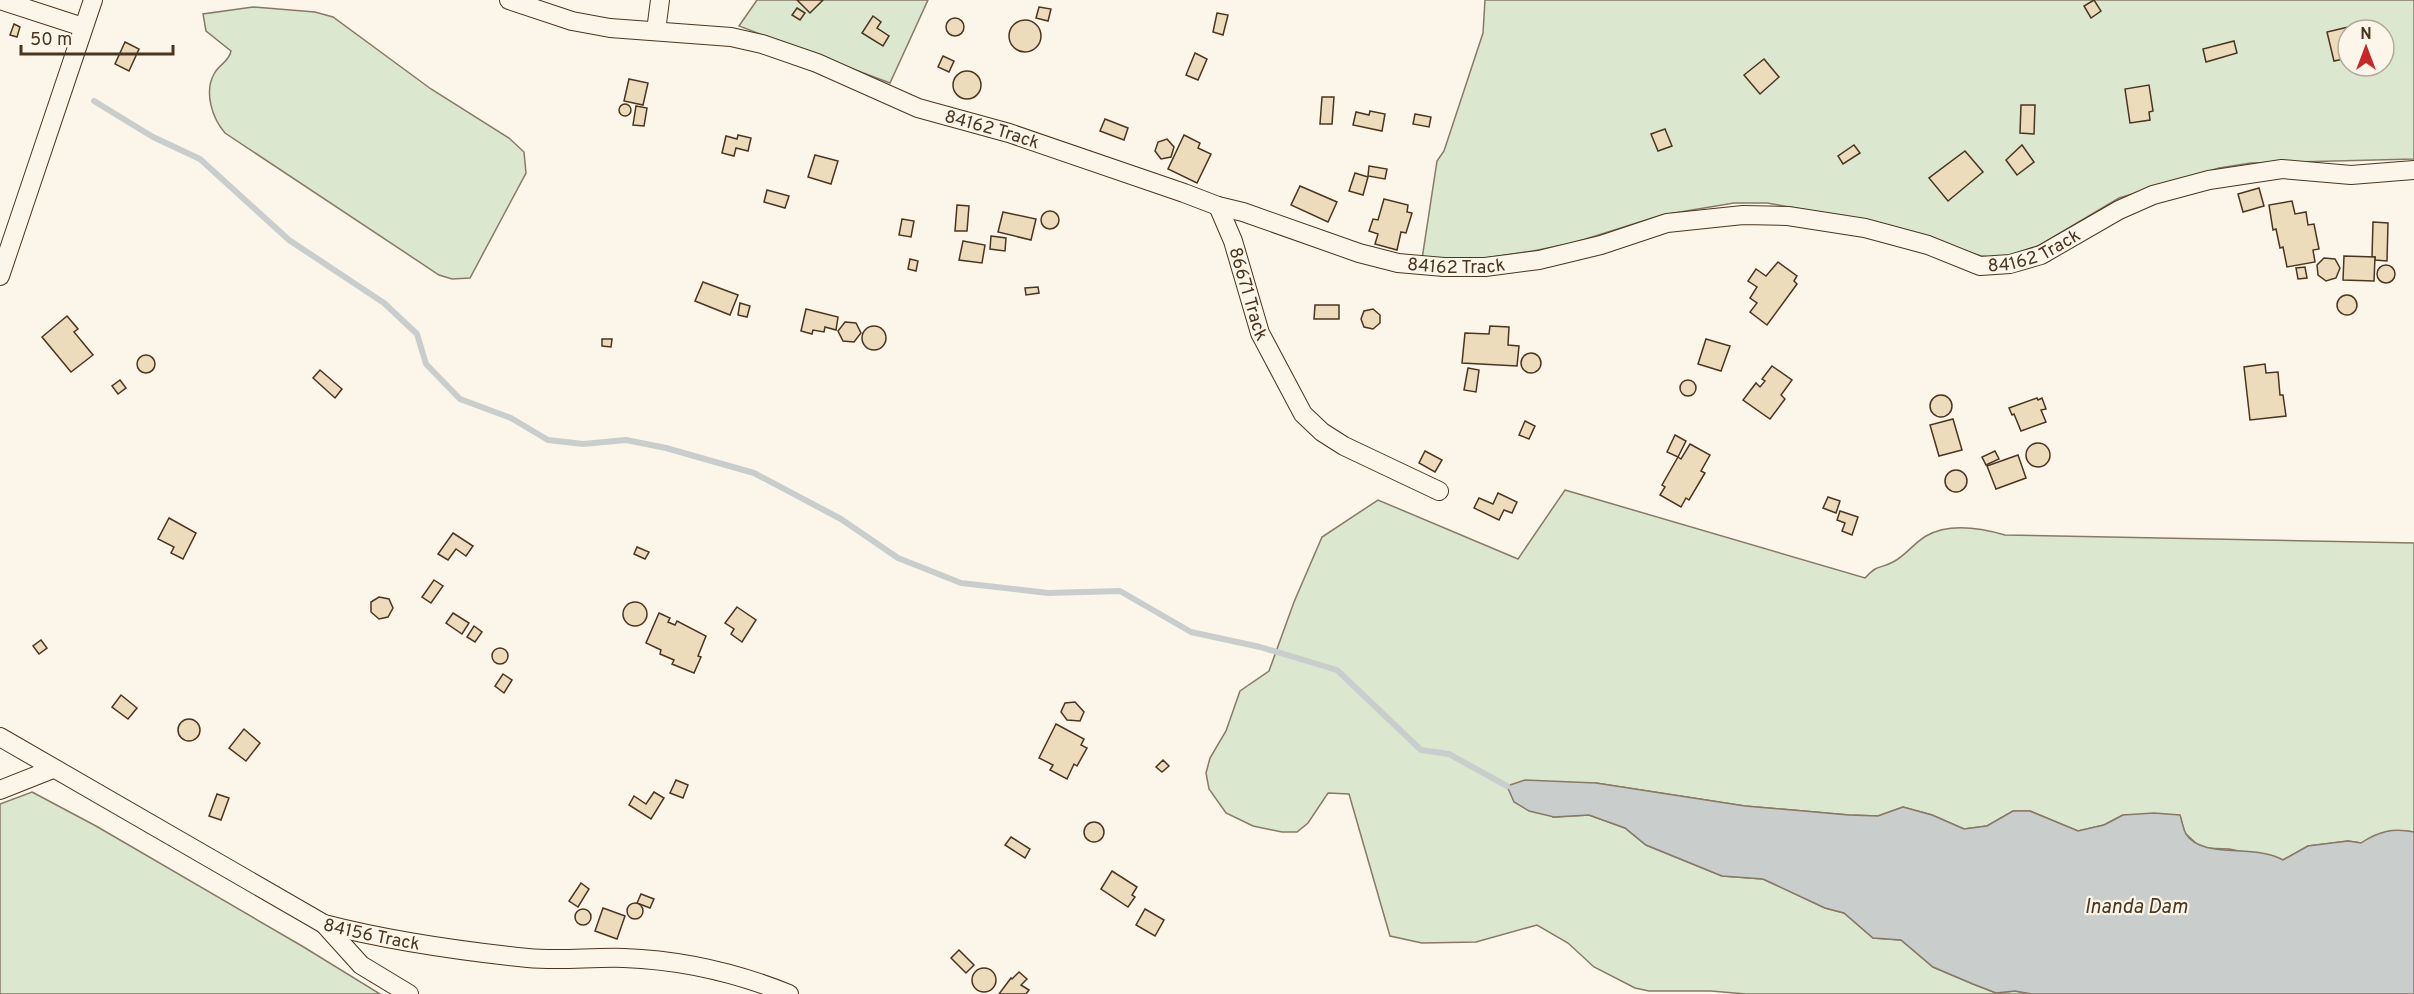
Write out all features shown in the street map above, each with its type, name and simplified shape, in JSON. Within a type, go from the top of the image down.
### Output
[{"type":"street","points":[[0,0],[83,27]]},
{"type":"street","points":[[0,276],[93,0]]},
{"type":"street","name":"84162 Track","points":[[509,0],[572,21],[610,28],[721,36],[762,44],[817,63],[918,108],[1009,134],[1218,206],[1243,212],[1398,263],[1444,267],[1485,267],[1539,260],[1601,245],[1666,223],[1743,215],[1788,216],[1865,228],[1928,245],[1980,267],[2010,264],[2041,255],[2120,210],[2153,195],[2209,180],[2282,169],[2351,175],[2414,170]]},
{"type":"street","points":[[656,31],[660,0]]},
{"type":"street","name":"86671 Track","points":[[1218,206],[1233,241],[1260,333],[1303,414],[1322,432],[1344,446],[1439,491]]},
{"type":"street","name":"84156 Track","points":[[0,737],[324,924],[365,935],[530,958],[624,958],[675,961],[764,984],[789,994]]},
{"type":"street","points":[[0,790],[53,769]]},
{"type":"street","points":[[324,924],[361,965],[409,994]]},
{"type":"green space","points":[[757,0],[928,0],[890,83],[739,26]]},
{"type":"green space","points":[[1485,0],[2414,0],[2414,159],[2251,163],[2219,168],[2119,198],[2040,245],[2003,258],[1981,256],[1880,223],[1767,203],[1734,203],[1662,215],[1573,243],[1533,251],[1465,261],[1422,259],[1437,161],[1444,151],[1483,33]]},
{"type":"green space","points":[[253,7],[315,12],[333,17],[431,89],[509,138],[524,152],[526,173],[470,278],[452,279],[439,275],[225,133],[220,127],[211,105],[211,81],[231,51],[206,31],[203,14]]},
{"type":"green space","points":[[1565,490],[1865,578],[1876,568],[1897,559],[1926,536],[1955,528],[1986,530],[2005,535],[2414,543],[2414,832],[2386,832],[2362,843],[2348,841],[2308,846],[2283,860],[2229,849],[2201,848],[2185,833],[2180,816],[2123,815],[2104,825],[2078,831],[2030,811],[2013,811],[1987,826],[1964,829],[1932,815],[1903,807],[1878,816],[1849,815],[1745,806],[1596,783],[1554,817],[1589,815],[1625,828],[1646,845],[1722,876],[1763,879],[1825,908],[1844,913],[1873,938],[1901,940],[1933,967],[1996,993],[2015,991],[2032,994],[1746,994],[1711,991],[1649,991],[1635,988],[1594,967],[1568,943],[1537,925],[1476,942],[1422,943],[1390,936],[1349,794],[1328,793],[1308,823],[1297,832],[1282,832],[1253,826],[1226,813],[1209,789],[1206,773],[1210,758],[1226,731],[1240,691],[1269,671],[1294,602],[1322,537],[1378,500],[1518,559]]},
{"type":"green space","points":[[32,792],[96,826],[380,994],[0,994],[0,804]]},
{"type":"water","name":"Inanda Dam","points":[[1525,780],[1596,783],[1745,806],[1849,815],[1878,816],[1903,807],[1932,815],[1964,829],[1987,826],[2013,811],[2030,811],[2078,831],[2104,825],[2123,815],[2154,813],[2180,815],[2186,834],[2194,842],[2204,847],[2258,852],[2283,860],[2308,846],[2348,841],[2361,843],[2380,833],[2399,830],[2414,832],[2414,994],[2032,994],[2015,991],[1996,993],[1933,967],[1901,940],[1873,938],[1844,913],[1825,908],[1763,879],[1722,876],[1646,845],[1625,828],[1589,815],[1554,817],[1529,811],[1514,802],[1507,786]]},
{"type":"building","points":[[797,0],[823,0],[810,13]]},
{"type":"building","points":[[2094,0],[2101,11],[2091,18],[2084,6]]},
{"type":"building","points":[[1039,7],[1051,9],[1048,21],[1036,18]]},
{"type":"building","points":[[797,8],[805,13],[800,20],[792,15]]},
{"type":"building","points":[[1217,13],[1228,15],[1223,35],[1213,32]]},
{"type":"building","points":[[873,16],[881,22],[877,28],[889,36],[883,46],[862,33]]},
{"type":"building","points":[[951,18],[959,18],[964,23],[962,34],[951,36],[946,31],[946,23]]},
{"type":"building","points":[[1025,20],[1036,25],[1041,36],[1036,47],[1025,52],[1014,47],[1009,36],[1014,25]]},
{"type":"building","points":[[14,24],[20,27],[17,37],[10,35]]},
{"type":"building","points":[[2336,30],[2336,61],[2334,61],[2327,32]]},
{"type":"building","points":[[2234,41],[2237,53],[2206,62],[2203,49]]},
{"type":"building","points":[[125,42],[139,49],[129,71],[115,64]]},
{"type":"building","points":[[1195,53],[1207,59],[1198,80],[1186,75]]},
{"type":"building","points":[[943,56],[954,61],[949,72],[938,67]]},
{"type":"building","points":[[1764,59],[1779,77],[1760,94],[1744,75]]},
{"type":"building","points":[[967,71],[977,75],[981,85],[977,95],[967,99],[957,95],[953,85],[957,75]]},
{"type":"building","points":[[629,79],[648,83],[643,105],[624,101]]},
{"type":"building","points":[[2149,85],[2153,111],[2149,112],[2150,120],[2130,123],[2125,89]]},
{"type":"building","points":[[1322,97],[1334,97],[1332,124],[1320,124]]},
{"type":"building","points":[[627,104],[631,110],[627,116],[623,116],[619,108]]},
{"type":"building","points":[[2021,105],[2035,105],[2034,134],[2020,133]]},
{"type":"building","points":[[636,106],[647,108],[644,126],[633,125]]},
{"type":"building","points":[[1370,111],[1385,114],[1382,131],[1353,125],[1356,112],[1369,115]]},
{"type":"building","points":[[1415,114],[1431,117],[1429,127],[1413,124]]},
{"type":"building","points":[[1105,119],[1128,128],[1124,140],[1100,131]]},
{"type":"building","points":[[1665,129],[1672,146],[1658,151],[1651,134]]},
{"type":"building","points":[[738,135],[751,138],[748,151],[736,148],[734,156],[722,153],[726,136],[737,139]]},
{"type":"building","points":[[1184,135],[1200,143],[1198,148],[1211,154],[1197,183],[1168,169]]},
{"type":"building","points":[[1167,139],[1174,147],[1171,157],[1161,159],[1155,151],[1158,142]]},
{"type":"building","points":[[1854,145],[1860,153],[1843,164],[1838,156]]},
{"type":"building","points":[[2022,145],[2034,162],[2017,175],[2006,160]]},
{"type":"building","points":[[1965,151],[1983,172],[1948,201],[1929,178]]},
{"type":"building","points":[[815,155],[838,161],[831,184],[808,177]]},
{"type":"building","points":[[1369,166],[1387,169],[1385,179],[1368,176]]},
{"type":"building","points":[[1355,173],[1368,177],[1363,195],[1349,191]]},
{"type":"building","points":[[1300,186],[1337,202],[1328,222],[1291,205]]},
{"type":"building","points":[[2259,188],[2264,206],[2243,212],[2238,194]]},
{"type":"building","points":[[767,190],[789,196],[785,208],[764,202]]},
{"type":"building","points":[[1384,199],[1408,205],[1407,212],[1412,213],[1406,233],[1401,232],[1397,250],[1375,244],[1378,234],[1369,231],[1373,219],[1378,220]]},
{"type":"building","points":[[2292,201],[2295,214],[2306,212],[2308,225],[2314,224],[2319,249],[2313,250],[2315,262],[2287,267],[2283,247],[2280,248],[2276,229],[2273,230],[2269,205]]},
{"type":"building","points":[[957,205],[969,206],[967,231],[955,231]]},
{"type":"building","points":[[1050,211],[1056,214],[1059,220],[1056,226],[1050,229],[1044,226],[1041,220],[1044,214]]},
{"type":"building","points":[[1003,212],[1036,219],[1031,240],[998,232]]},
{"type":"building","points":[[902,219],[914,221],[911,237],[899,235]]},
{"type":"building","points":[[2373,222],[2388,223],[2387,261],[2375,260],[2375,257],[2372,257]]},
{"type":"building","points":[[991,236],[1006,238],[1005,251],[990,249]]},
{"type":"building","points":[[963,241],[985,245],[982,263],[959,260]]},
{"type":"building","points":[[2344,256],[2375,257],[2374,281],[2343,280]]},
{"type":"building","points":[[2324,258],[2335,259],[2340,268],[2336,278],[2326,281],[2318,275],[2317,265]]},
{"type":"building","points":[[910,259],[918,261],[916,271],[908,269]]},
{"type":"building","points":[[1778,262],[1797,276],[1794,281],[1797,284],[1767,325],[1750,312],[1757,303],[1750,298],[1757,287],[1748,281],[1756,269],[1766,276]]},
{"type":"building","points":[[2382,265],[2390,265],[2395,270],[2393,281],[2382,283],[2377,278],[2377,270]]},
{"type":"building","points":[[2305,267],[2307,278],[2298,279],[2296,268]]},
{"type":"building","points":[[703,282],[738,295],[730,315],[695,301]]},
{"type":"building","points":[[1038,287],[1039,293],[1026,295],[1025,288]]},
{"type":"building","points":[[2347,295],[2354,298],[2357,305],[2354,312],[2347,315],[2340,312],[2337,305],[2340,298]]},
{"type":"building","points":[[740,303],[750,306],[747,317],[738,315]]},
{"type":"building","points":[[1315,305],[1339,305],[1339,319],[1314,319]]},
{"type":"building","points":[[806,309],[838,317],[836,330],[825,327],[824,332],[813,330],[812,334],[801,331]]},
{"type":"building","points":[[1373,309],[1380,315],[1380,323],[1373,329],[1364,327],[1361,319],[1364,311]]},
{"type":"building","points":[[67,316],[78,329],[74,332],[93,355],[71,372],[42,337]]},
{"type":"building","points":[[845,322],[856,323],[861,333],[854,342],[843,341],[838,331]]},
{"type":"building","points":[[874,326],[883,329],[886,338],[883,347],[874,350],[865,347],[862,338],[865,329]]},
{"type":"building","points":[[1490,326],[1509,327],[1508,345],[1519,346],[1517,366],[1462,363],[1465,333],[1489,334]]},
{"type":"building","points":[[602,339],[612,339],[611,347],[602,346]]},
{"type":"building","points":[[1706,339],[1730,346],[1721,371],[1698,364]]},
{"type":"building","points":[[1531,353],[1538,356],[1541,363],[1538,370],[1531,373],[1524,370],[1521,363],[1524,356]]},
{"type":"building","points":[[142,355],[150,355],[155,360],[153,371],[142,373],[137,368],[137,360]]},
{"type":"building","points":[[2265,364],[2266,373],[2278,372],[2280,395],[2283,395],[2286,416],[2250,420],[2244,367]]},
{"type":"building","points":[[1772,366],[1792,380],[1781,395],[1785,399],[1770,419],[1743,400],[1756,383],[1760,387],[1765,381],[1762,379]]},
{"type":"building","points":[[1468,368],[1479,370],[1476,392],[1464,390]]},
{"type":"building","points":[[320,370],[342,389],[335,398],[313,378]]},
{"type":"building","points":[[120,380],[126,388],[118,394],[112,386]]},
{"type":"building","points":[[1688,380],[1696,388],[1688,396],[1680,388]]},
{"type":"building","points":[[1941,395],[1949,398],[1952,406],[1949,414],[1941,417],[1933,414],[1930,406],[1933,398]]},
{"type":"building","points":[[2037,398],[2038,400],[2042,398],[2046,409],[2041,410],[2046,422],[2021,431],[2009,408]]},
{"type":"building","points":[[1953,419],[1962,450],[1939,456],[1930,425]]},
{"type":"building","points":[[1525,421],[1535,426],[1529,439],[1519,435]]},
{"type":"building","points":[[1675,435],[1686,441],[1678,457],[1667,452]]},
{"type":"building","points":[[2038,443],[2047,446],[2050,455],[2047,464],[2038,467],[2029,464],[2026,455],[2029,446]]},
{"type":"building","points":[[1690,444],[1710,455],[1701,471],[1705,473],[1689,500],[1686,498],[1681,507],[1660,495],[1665,487],[1662,485],[1678,457],[1681,459]]},
{"type":"building","points":[[1425,451],[1442,460],[1435,472],[1419,463]]},
{"type":"building","points":[[1995,451],[1999,459],[1986,465],[1982,457]]},
{"type":"building","points":[[2018,455],[2026,478],[1996,489],[1987,466]]},
{"type":"building","points":[[1956,470],[1964,473],[1967,481],[1964,489],[1956,492],[1948,489],[1945,481],[1948,473]]},
{"type":"building","points":[[1498,493],[1517,502],[1512,513],[1504,510],[1499,520],[1474,508],[1479,498],[1493,504]]},
{"type":"building","points":[[1828,497],[1840,501],[1836,513],[1823,508]]},
{"type":"building","points":[[1840,511],[1858,517],[1852,535],[1842,531],[1845,523],[1837,520]]},
{"type":"building","points":[[169,518],[196,533],[183,559],[171,553],[174,547],[158,539]]},
{"type":"building","points":[[453,533],[473,546],[466,556],[456,549],[448,560],[438,554]]},
{"type":"building","points":[[637,547],[649,552],[645,559],[634,554]]},
{"type":"building","points":[[434,580],[443,586],[431,603],[422,597]]},
{"type":"building","points":[[379,597],[389,599],[393,608],[388,617],[379,619],[371,612],[371,602]]},
{"type":"building","points":[[635,602],[643,606],[647,614],[643,622],[635,626],[627,622],[623,614],[627,606]]},
{"type":"building","points":[[737,607],[756,620],[742,642],[731,634],[734,629],[725,623]]},
{"type":"building","points":[[453,613],[469,623],[462,634],[446,623]]},
{"type":"building","points":[[659,613],[670,618],[668,622],[675,625],[677,621],[706,636],[694,673],[672,664],[674,660],[660,654],[661,650],[646,643]]},
{"type":"building","points":[[474,626],[482,632],[475,642],[467,637]]},
{"type":"building","points":[[41,640],[47,648],[39,654],[33,646]]},
{"type":"building","points":[[500,648],[508,656],[500,664],[492,656]]},
{"type":"building","points":[[503,674],[512,680],[504,693],[495,686]]},
{"type":"building","points":[[121,695],[137,708],[128,719],[112,707]]},
{"type":"building","points":[[1075,702],[1084,712],[1080,721],[1067,720],[1061,712],[1065,703]]},
{"type":"building","points":[[189,719],[199,726],[200,730],[193,740],[189,741],[179,734],[178,730],[185,720]]},
{"type":"building","points":[[1056,724],[1084,739],[1081,745],[1087,748],[1077,766],[1074,764],[1067,779],[1050,770],[1053,765],[1039,758]]},
{"type":"building","points":[[244,729],[260,743],[246,761],[229,748]]},
{"type":"building","points":[[1163,760],[1169,766],[1162,772],[1156,767]]},
{"type":"building","points":[[676,780],[688,785],[683,798],[670,793]]},
{"type":"building","points":[[654,792],[664,798],[651,819],[629,805],[634,796],[646,804]]},
{"type":"building","points":[[217,794],[229,798],[221,820],[209,816]]},
{"type":"building","points":[[1094,822],[1101,825],[1104,832],[1101,839],[1094,842],[1087,839],[1084,832],[1087,825]]},
{"type":"building","points":[[1011,837],[1030,849],[1025,858],[1005,845]]},
{"type":"building","points":[[1112,871],[1137,887],[1132,895],[1135,897],[1128,907],[1101,889]]},
{"type":"building","points":[[581,883],[589,889],[578,907],[569,901]]},
{"type":"building","points":[[641,894],[654,899],[650,908],[637,903]]},
{"type":"building","points":[[635,903],[643,911],[635,919],[627,911]]},
{"type":"building","points":[[603,908],[625,916],[617,939],[595,931]]},
{"type":"building","points":[[580,909],[586,909],[591,917],[589,923],[580,925],[575,920],[575,914]]},
{"type":"building","points":[[1145,909],[1164,920],[1155,936],[1136,925]]},
{"type":"building","points":[[959,950],[974,965],[966,973],[951,958]]},
{"type":"building","points":[[984,968],[992,972],[996,980],[992,988],[984,992],[976,988],[972,980],[976,972]]},
{"type":"building","points":[[1019,972],[1027,979],[1021,985],[1029,990],[1026,994],[999,994],[1011,978]]},
{"type":"waterway","points":[[94,101],[153,137],[200,159],[289,240],[384,303],[417,334],[426,364],[460,399],[511,418],[548,440],[583,444],[626,440],[666,448],[754,473],[841,519],[898,558],[961,583],[1048,593],[1120,591],[1191,632],[1260,647],[1337,670],[1421,750],[1449,754],[1507,786]]}]
